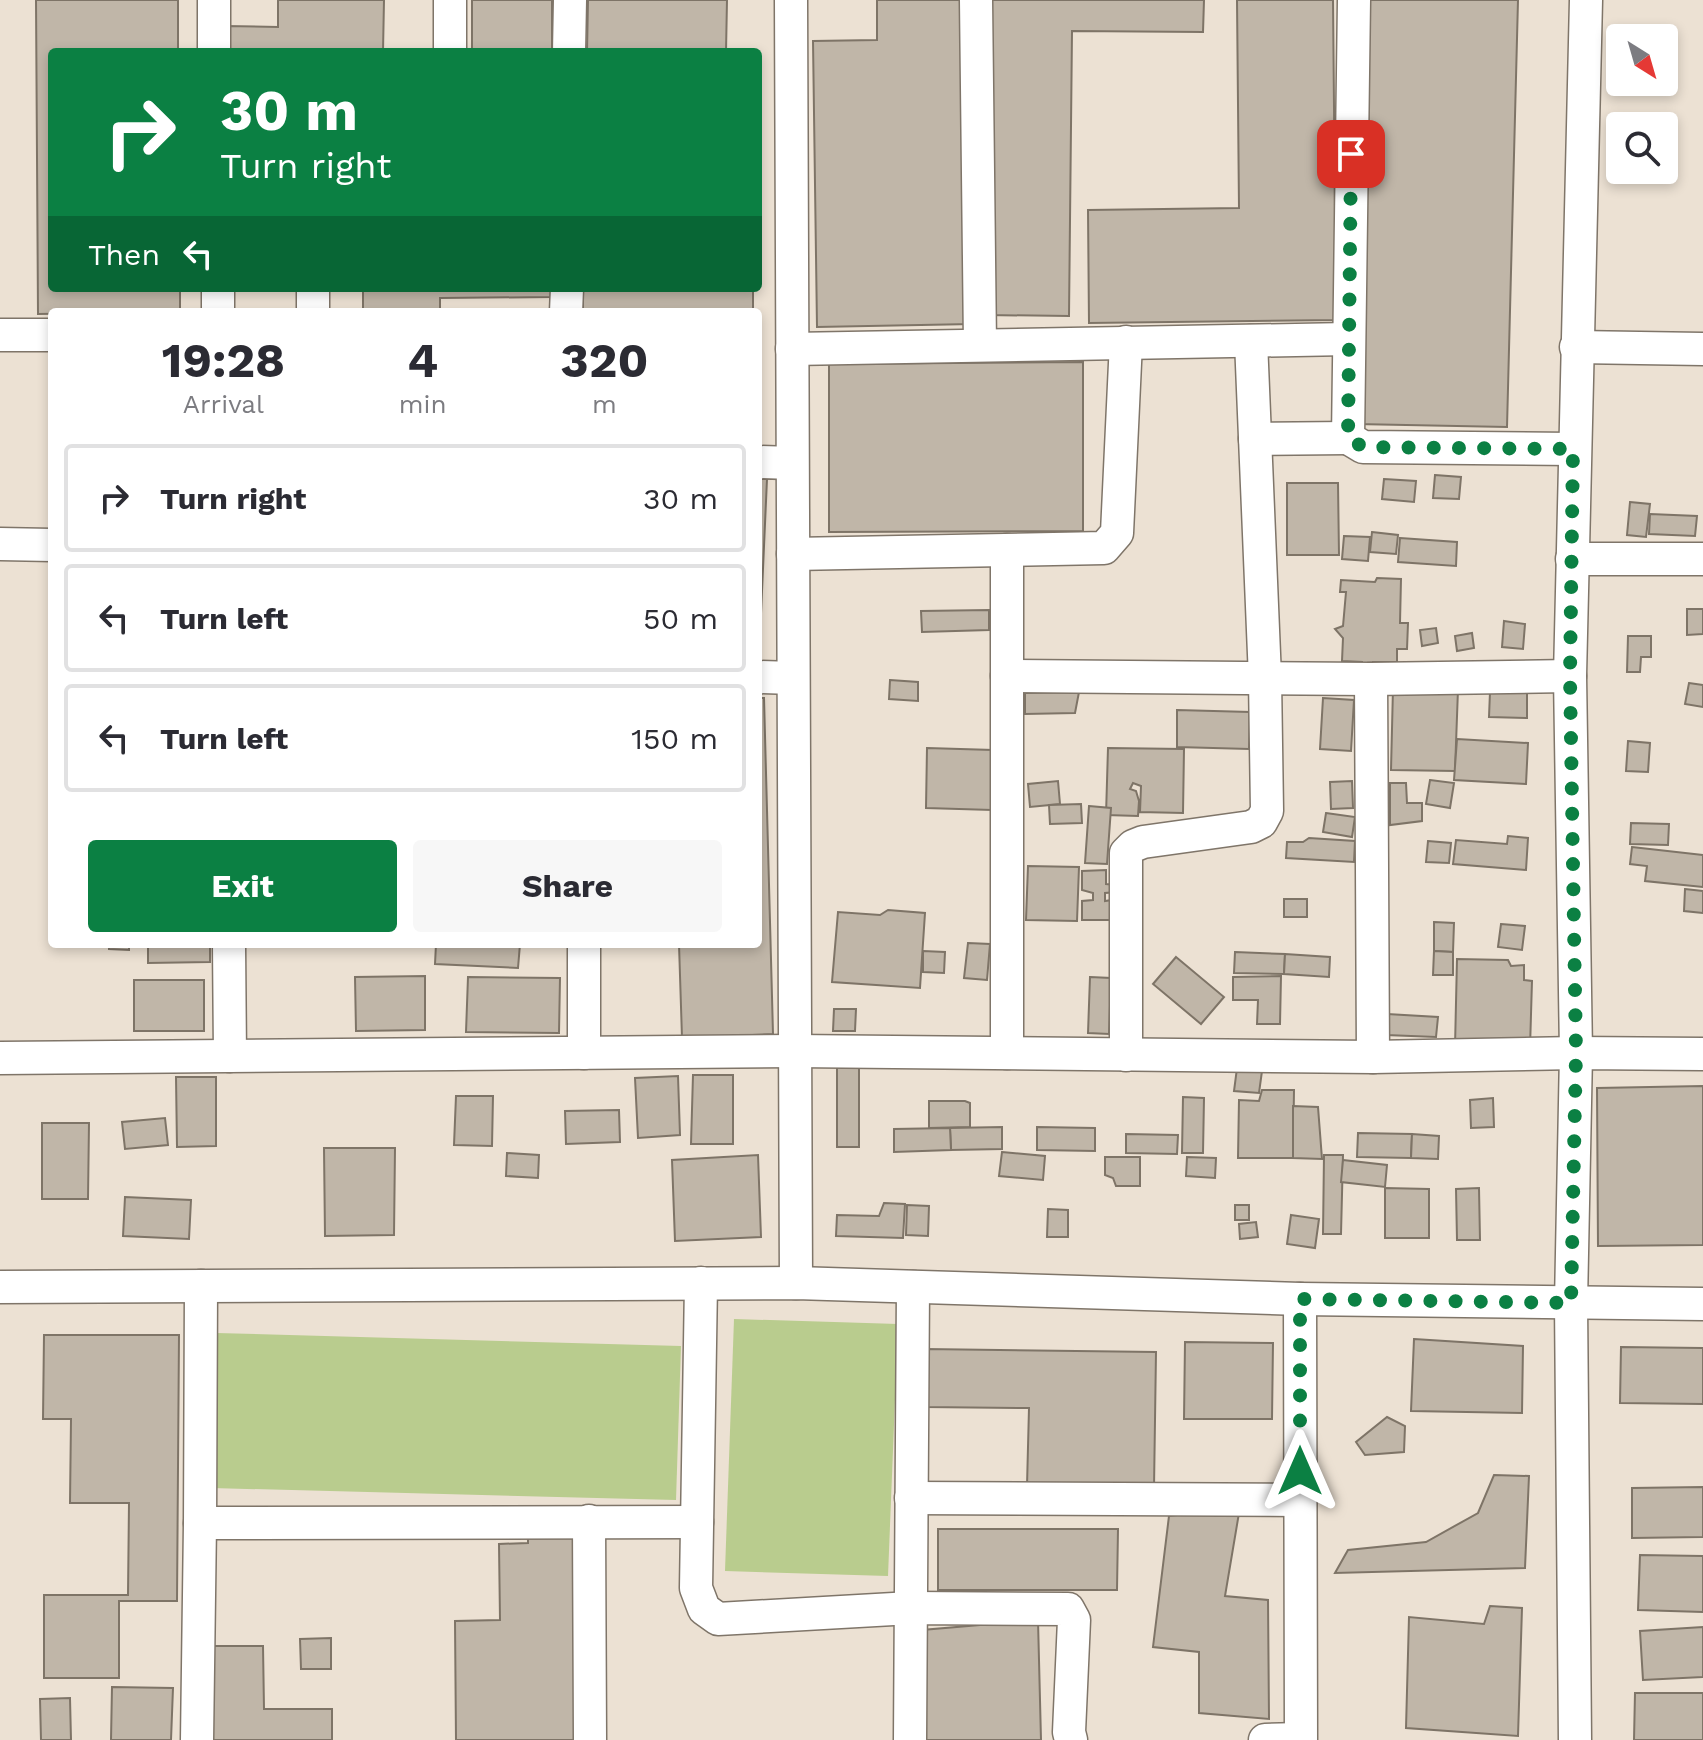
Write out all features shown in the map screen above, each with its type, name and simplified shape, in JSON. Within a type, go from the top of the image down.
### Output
[{"type":"street","points":[[214,0],[214,48]]},
{"type":"street","points":[[450,0],[450,48]]},
{"type":"street","points":[[569,48],[570,0]]},
{"type":"street","points":[[791,0],[796,1283]]},
{"type":"street","points":[[976,0],[980,345]]},
{"type":"street","points":[[1348,438],[1354,0]]},
{"type":"street","points":[[1575,1740],[1571,1303],[1576,1053],[1570,676],[1586,0]]},
{"type":"street","points":[[0,335],[48,335]]},
{"type":"street","points":[[792,349],[1348,339]]},
{"type":"street","points":[[1126,1055],[1126,853],[1143,842],[1251,827],[1261,822],[1267,811],[1265,678],[1251,341]]},
{"type":"street","points":[[793,554],[1104,548],[1117,533],[1126,342]]},
{"type":"street","points":[[1576,347],[1703,349]]},
{"type":"street","points":[[1255,439],[1348,438],[1363,447],[1573,449]]},
{"type":"street","points":[[762,462],[792,463]]},
{"type":"street","points":[[0,544],[48,545]]},
{"type":"street","points":[[1007,550],[1007,1053]]},
{"type":"street","points":[[1572,559],[1703,559]]},
{"type":"street","points":[[1007,676],[1371,679],[1570,676]]},
{"type":"street","points":[[762,677],[793,678]]},
{"type":"street","points":[[1371,679],[1373,1057]]},
{"type":"street","points":[[229,948],[230,1056]]},
{"type":"street","points":[[584,948],[584,1053]]},
{"type":"street","points":[[0,1058],[795,1051],[1373,1057],[1703,1054]]},
{"type":"street","points":[[701,1283],[696,1588],[704,1609],[718,1619],[911,1608],[1068,1609],[1074,1620],[1071,1740]]},
{"type":"street","points":[[0,1287],[796,1283],[1300,1299],[1703,1304]]},
{"type":"street","points":[[197,1740],[201,1286]]},
{"type":"street","points":[[910,1740],[913,1287]]},
{"type":"street","points":[[1265,1740],[1300,1740],[1300,1299]]},
{"type":"street","points":[[911,1498],[1300,1500]]},
{"type":"street","points":[[589,1521],[590,1740]]},
{"type":"street","points":[[200,1523],[697,1522]]},
{"type":"green space","points":[[734,1319],[898,1324],[888,1576],[725,1571]]},
{"type":"green space","points":[[216,1333],[681,1346],[676,1500],[211,1488]]},
{"type":"building","points":[[36,0],[178,0],[178,48],[48,48],[48,292],[180,292],[180,308],[48,308],[48,314],[38,314]]},
{"type":"building","points":[[278,0],[384,0],[383,48],[226,48],[226,26],[278,27]]},
{"type":"building","points":[[472,0],[552,0],[552,48],[472,48]]},
{"type":"building","points":[[588,0],[727,0],[726,48],[587,48]]},
{"type":"building","points":[[877,0],[967,0],[972,324],[817,327],[813,41],[877,40]]},
{"type":"building","points":[[990,0],[1204,0],[1203,32],[1072,31],[1069,316],[986,315]]},
{"type":"building","points":[[1237,0],[1333,0],[1336,320],[1089,323],[1088,210],[1239,208]]},
{"type":"building","points":[[1366,0],[1518,0],[1507,427],[1356,424]]},
{"type":"building","points":[[363,292],[551,292],[551,297],[440,298],[440,308],[363,308]]},
{"type":"building","points":[[583,292],[753,292],[753,308],[583,308]]},
{"type":"building","points":[[1083,362],[1083,531],[829,532],[829,364]]},
{"type":"building","points":[[1435,475],[1461,477],[1459,499],[1433,498]]},
{"type":"building","points":[[762,479],[767,479],[762,591]]},
{"type":"building","points":[[1384,479],[1416,481],[1414,502],[1382,499]]},
{"type":"building","points":[[1287,483],[1338,483],[1339,555],[1287,555]]},
{"type":"building","points":[[1630,502],[1650,504],[1646,537],[1627,535]]},
{"type":"building","points":[[1650,514],[1697,516],[1695,536],[1649,534]]},
{"type":"building","points":[[1372,532],[1398,535],[1396,554],[1370,552]]},
{"type":"building","points":[[1344,536],[1370,537],[1368,561],[1342,559]]},
{"type":"building","points":[[1400,538],[1457,542],[1456,566],[1398,562]]},
{"type":"building","points":[[1377,578],[1401,579],[1400,623],[1408,623],[1407,649],[1397,649],[1397,662],[1373,662],[1373,676],[1362,676],[1362,662],[1342,661],[1343,638],[1335,629],[1343,626],[1346,592],[1340,592],[1341,580],[1375,582]]},
{"type":"building","points":[[1687,609],[1703,609],[1703,634],[1687,635]]},
{"type":"building","points":[[989,610],[989,630],[922,632],[921,611]]},
{"type":"building","points":[[1504,621],[1525,624],[1523,649],[1502,647]]},
{"type":"building","points":[[1436,628],[1438,643],[1422,646],[1420,630]]},
{"type":"building","points":[[1472,633],[1474,648],[1457,651],[1455,636]]},
{"type":"building","points":[[1628,636],[1651,636],[1651,657],[1641,657],[1640,672],[1627,672]]},
{"type":"building","points":[[890,680],[918,682],[918,701],[889,699]]},
{"type":"building","points":[[1689,683],[1703,685],[1703,707],[1685,704]]},
{"type":"building","points":[[1393,688],[1458,689],[1455,771],[1391,770]]},
{"type":"building","points":[[1079,692],[1075,713],[1025,714],[1025,693]]},
{"type":"building","points":[[1490,692],[1527,693],[1527,718],[1489,717]]},
{"type":"building","points":[[764,698],[773,1034],[682,1038],[679,948],[762,948]]},
{"type":"building","points":[[1323,698],[1354,700],[1351,751],[1320,749]]},
{"type":"building","points":[[1177,710],[1250,712],[1249,749],[1177,747]]},
{"type":"building","points":[[1457,739],[1528,743],[1526,784],[1454,780]]},
{"type":"building","points":[[1628,741],[1650,743],[1648,772],[1626,771]]},
{"type":"building","points":[[927,748],[993,750],[992,810],[926,808]]},
{"type":"building","points":[[1108,748],[1184,749],[1183,813],[1140,812],[1141,786],[1133,783],[1130,789],[1136,791],[1139,801],[1138,816],[1106,815]]},
{"type":"building","points":[[1430,780],[1454,783],[1450,808],[1426,804]]},
{"type":"building","points":[[1058,781],[1060,804],[1030,807],[1028,784]]},
{"type":"building","points":[[1352,781],[1353,808],[1331,809],[1330,782]]},
{"type":"building","points":[[1390,783],[1406,783],[1407,803],[1422,803],[1422,821],[1390,825]]},
{"type":"building","points":[[1081,804],[1082,823],[1050,824],[1049,805]]},
{"type":"building","points":[[1089,806],[1111,808],[1107,864],[1085,863]]},
{"type":"building","points":[[1326,813],[1355,817],[1352,837],[1323,832]]},
{"type":"building","points":[[1631,823],[1669,824],[1668,845],[1630,844]]},
{"type":"building","points":[[1508,836],[1528,838],[1526,870],[1453,864],[1456,840],[1507,844]]},
{"type":"building","points":[[1309,838],[1355,841],[1354,862],[1286,858],[1287,842],[1303,842]]},
{"type":"building","points":[[1428,841],[1451,843],[1449,863],[1426,862]]},
{"type":"building","points":[[1632,847],[1703,855],[1703,887],[1645,881],[1647,866],[1630,864]]},
{"type":"building","points":[[1028,866],[1079,867],[1077,921],[1026,920]]},
{"type":"building","points":[[1106,870],[1106,884],[1118,885],[1119,892],[1105,893],[1105,901],[1112,900],[1112,920],[1082,920],[1082,901],[1093,900],[1093,893],[1082,890],[1082,871]]},
{"type":"building","points":[[1685,889],[1703,891],[1703,913],[1684,911]]},
{"type":"building","points":[[1284,899],[1307,899],[1307,917],[1284,917]]},
{"type":"building","points":[[888,910],[925,913],[920,988],[832,982],[838,912],[880,915]]},
{"type":"building","points":[[1434,922],[1454,923],[1453,952],[1434,951]]},
{"type":"building","points":[[1501,924],[1525,926],[1522,950],[1498,947]]},
{"type":"building","points":[[968,943],[990,944],[987,980],[964,978]]},
{"type":"building","points":[[148,948],[210,948],[210,962],[148,963]]},
{"type":"building","points":[[436,948],[520,948],[518,968],[435,964]]},
{"type":"building","points":[[923,951],[945,952],[944,973],[923,972]]},
{"type":"building","points":[[1434,951],[1453,952],[1453,975],[1433,975]]},
{"type":"building","points":[[1235,952],[1285,954],[1284,974],[1234,973]]},
{"type":"building","points":[[1285,954],[1330,957],[1329,977],[1284,974]]},
{"type":"building","points":[[1176,957],[1224,997],[1201,1024],[1153,984]]},
{"type":"building","points":[[1457,959],[1508,960],[1511,966],[1524,965],[1524,980],[1532,981],[1530,1048],[1455,1047]]},
{"type":"building","points":[[425,976],[425,1030],[356,1031],[355,977]]},
{"type":"building","points":[[1281,976],[1280,1024],[1257,1024],[1258,1000],[1233,1000],[1233,977]]},
{"type":"building","points":[[468,977],[560,978],[559,1033],[466,1032]]},
{"type":"building","points":[[1090,977],[1111,978],[1109,1034],[1088,1033]]},
{"type":"building","points":[[134,980],[204,980],[204,1031],[134,1031]]},
{"type":"building","points":[[834,1009],[856,1009],[855,1031],[833,1031]]},
{"type":"building","points":[[1387,1014],[1438,1017],[1436,1037],[1386,1035]]},
{"type":"building","points":[[837,1066],[859,1066],[859,1147],[837,1147]]},
{"type":"building","points":[[1237,1068],[1262,1071],[1259,1093],[1234,1091]]},
{"type":"building","points":[[693,1075],[733,1075],[733,1144],[691,1144]]},
{"type":"building","points":[[678,1076],[680,1135],[638,1138],[635,1078]]},
{"type":"building","points":[[176,1077],[216,1077],[216,1146],[177,1147]]},
{"type":"building","points":[[1703,1086],[1703,1245],[1598,1246],[1597,1088]]},
{"type":"building","points":[[1262,1090],[1294,1090],[1293,1158],[1238,1158],[1239,1100],[1259,1101]]},
{"type":"building","points":[[456,1096],[493,1096],[492,1146],[454,1145]]},
{"type":"building","points":[[1183,1097],[1204,1098],[1203,1153],[1182,1153]]},
{"type":"building","points":[[1493,1098],[1494,1127],[1471,1128],[1470,1100]]},
{"type":"building","points":[[929,1101],[970,1103],[970,1127],[929,1128]]},
{"type":"building","points":[[1293,1106],[1318,1107],[1322,1159],[1293,1158]]},
{"type":"building","points":[[619,1110],[620,1142],[566,1144],[565,1111]]},
{"type":"building","points":[[165,1118],[168,1145],[125,1149],[122,1122]]},
{"type":"building","points":[[42,1123],[89,1123],[88,1199],[42,1199]]},
{"type":"building","points":[[1002,1127],[1002,1149],[951,1150],[950,1128]]},
{"type":"building","points":[[1037,1127],[1095,1128],[1095,1151],[1037,1150]]},
{"type":"building","points":[[950,1128],[951,1150],[894,1152],[894,1129]]},
{"type":"building","points":[[1358,1133],[1412,1134],[1411,1158],[1357,1157]]},
{"type":"building","points":[[1126,1134],[1178,1135],[1177,1154],[1126,1153]]},
{"type":"building","points":[[1412,1134],[1439,1136],[1438,1159],[1411,1158]]},
{"type":"building","points":[[324,1148],[395,1148],[394,1235],[325,1236]]},
{"type":"building","points":[[1002,1152],[1045,1156],[1043,1180],[999,1176]]},
{"type":"building","points":[[507,1153],[539,1155],[538,1178],[506,1176]]},
{"type":"building","points":[[758,1155],[761,1237],[675,1241],[672,1160]]},
{"type":"building","points":[[1324,1155],[1343,1155],[1341,1234],[1323,1234]]},
{"type":"building","points":[[1105,1157],[1140,1157],[1140,1186],[1116,1186],[1113,1178],[1105,1175]]},
{"type":"building","points":[[1187,1157],[1216,1158],[1215,1178],[1186,1176]]},
{"type":"building","points":[[1343,1160],[1387,1165],[1385,1187],[1341,1182]]},
{"type":"building","points":[[1385,1188],[1429,1189],[1429,1238],[1385,1238]]},
{"type":"building","points":[[1479,1188],[1480,1240],[1457,1240],[1456,1189]]},
{"type":"building","points":[[125,1197],[191,1200],[189,1239],[123,1236]]},
{"type":"building","points":[[884,1203],[905,1204],[903,1238],[836,1236],[837,1215],[879,1216]]},
{"type":"building","points":[[907,1205],[929,1206],[928,1236],[906,1235]]},
{"type":"building","points":[[1235,1205],[1249,1205],[1249,1220],[1235,1220]]},
{"type":"building","points":[[1048,1209],[1068,1210],[1068,1237],[1047,1237]]},
{"type":"building","points":[[1291,1215],[1319,1219],[1315,1248],[1287,1244]]},
{"type":"building","points":[[1256,1222],[1258,1237],[1240,1239],[1239,1224]]},
{"type":"building","points":[[44,1335],[179,1335],[177,1601],[119,1601],[119,1678],[44,1678],[44,1595],[128,1595],[129,1503],[70,1503],[71,1419],[43,1419]]},
{"type":"building","points":[[1414,1339],[1523,1346],[1522,1413],[1411,1411]]},
{"type":"building","points":[[1185,1342],[1273,1343],[1272,1419],[1184,1419]]},
{"type":"building","points":[[1621,1347],[1703,1348],[1703,1404],[1620,1403]]},
{"type":"building","points":[[925,1349],[1156,1352],[1154,1488],[1027,1486],[1029,1408],[924,1407]]},
{"type":"building","points":[[1387,1417],[1405,1426],[1404,1452],[1365,1455],[1356,1442]]},
{"type":"building","points":[[1494,1475],[1529,1476],[1525,1568],[1335,1573],[1348,1550],[1426,1542],[1478,1513]]},
{"type":"building","points":[[1703,1487],[1703,1537],[1632,1538],[1632,1488]]},
{"type":"building","points":[[1240,1507],[1225,1596],[1268,1600],[1269,1719],[1199,1713],[1199,1652],[1153,1647],[1169,1516]]},
{"type":"building","points":[[938,1529],[1118,1529],[1117,1590],[938,1590]]},
{"type":"building","points":[[573,1530],[575,1740],[456,1740],[455,1621],[500,1620],[499,1544],[528,1543],[528,1531]]},
{"type":"building","points":[[1640,1555],[1703,1556],[1703,1612],[1638,1610]]},
{"type":"building","points":[[1490,1606],[1522,1608],[1518,1736],[1406,1728],[1409,1617],[1484,1624]]},
{"type":"building","points":[[1038,1620],[1041,1740],[921,1740],[922,1630]]},
{"type":"building","points":[[1703,1627],[1703,1677],[1643,1680],[1640,1631]]},
{"type":"building","points":[[331,1638],[331,1669],[301,1669],[300,1639]]},
{"type":"building","points":[[212,1646],[263,1646],[264,1709],[332,1709],[332,1740],[212,1740]]},
{"type":"building","points":[[112,1687],[173,1688],[171,1740],[111,1740]]},
{"type":"building","points":[[1635,1693],[1703,1693],[1703,1740],[1634,1740]]},
{"type":"building","points":[[70,1698],[71,1740],[41,1740],[40,1699]]},
{"type":"route","points":[[1300,1471],[1300,1299],[1571,1303],[1576,1053],[1570,676],[1573,449],[1363,447],[1348,438],[1351,154]]}]
